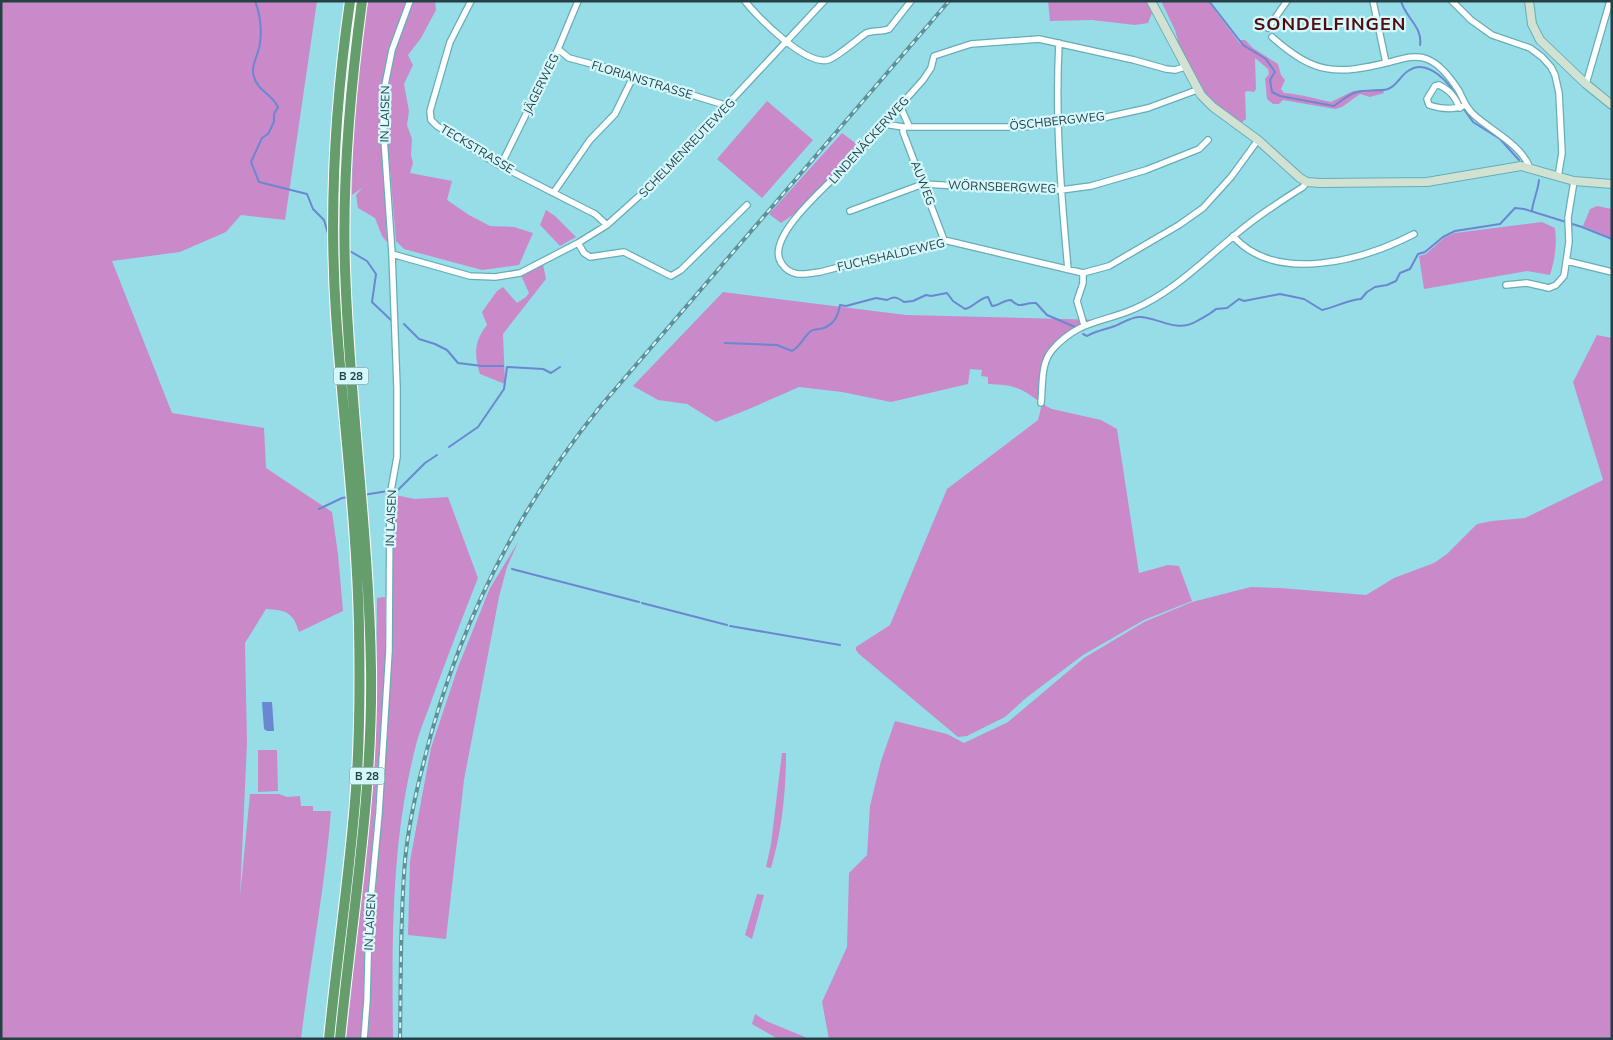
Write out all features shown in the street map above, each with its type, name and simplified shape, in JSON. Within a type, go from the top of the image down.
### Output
[{"type":"highway","name":"B 28","points":[[329,1039],[350,853],[358,753],[360,680],[359,624],[352,514],[338,352],[334,278],[334,192],[341,76],[350,1]]},
{"type":"highway","name":"B 28","points":[[340,1039],[361,846],[369,746],[370,634],[364,513],[345,276],[345,192],[351,86],[362,1]]},
{"type":"street","name":"IN LAISEN","points":[[364,1039],[369,920],[389,651],[390,496],[397,457],[397,387],[392,254],[383,124],[385,85],[392,50],[410,1]]},
{"type":"street","name":"TECKSTRASSE","points":[[471,1],[450,42],[430,111],[431,120],[437,126],[501,165],[595,214],[607,225]]},
{"type":"street","name":"JÄGERWEG","points":[[501,165],[558,49],[578,1]]},
{"type":"street","points":[[745,1],[761,20],[785,41],[808,56],[819,60],[828,60],[872,30],[889,29],[911,1]]},
{"type":"street","name":"SCHELMENREUTEWEG","points":[[392,254],[470,276],[495,276],[520,273],[578,243],[607,225],[657,180],[824,1]]},
{"type":"street","points":[[1151,1],[1197,90],[1212,107],[1258,140],[1292,172],[1307,182],[1427,182],[1521,166],[1574,182],[1612,184]]},
{"type":"street","points":[[1268,28],[1287,1]]},
{"type":"street","points":[[1374,1],[1386,63]]},
{"type":"street","points":[[1452,1],[1471,20],[1492,35],[1530,48],[1551,66],[1558,84],[1562,153],[1558,177]]},
{"type":"street","points":[[1529,1],[1532,24],[1540,40],[1586,84],[1612,104]]},
{"type":"street","points":[[1586,84],[1610,1]]},
{"type":"street","points":[[1272,37],[1306,62],[1343,71],[1415,57],[1434,62],[1453,83],[1466,106],[1473,114],[1516,148],[1526,159],[1530,168]]},
{"type":"street","name":"LINDENÄCKERWEG","points":[[795,217],[836,178],[900,106],[931,68],[934,56],[957,47],[983,43],[1039,39],[1058,43]]},
{"type":"street","points":[[1068,269],[1061,190],[1057,82],[1058,43],[1166,69],[1175,70],[1185,67]]},
{"type":"street","name":"FLORIANSTRASSE","points":[[558,49],[569,58],[622,72],[728,106]]},
{"type":"street","points":[[554,192],[590,140],[615,114],[633,77]]},
{"type":"street","points":[[1460,108],[1454,95],[1439,85],[1435,86],[1427,98],[1429,105],[1438,108],[1460,108],[1466,106]]},
{"type":"street","name":"ÖSCHBERGWEG","points":[[884,124],[906,127],[1024,127],[1098,118],[1148,108],[1197,90]]},
{"type":"street","name":"AUWEG","points":[[900,106],[906,127],[903,132],[944,240]]},
{"type":"street","name":"WÖRNSBERGWEG","points":[[850,211],[923,184],[1030,190],[1061,190],[1091,186],[1146,170],[1199,149],[1208,140]]},
{"type":"street","name":"FUCHSHALDEWEG","points":[[795,217],[782,239],[779,256],[785,268],[799,275],[820,272],[944,240],[1084,273],[1109,266],[1204,208],[1231,177],[1258,140]]},
{"type":"street","points":[[1042,404],[1043,369],[1051,350],[1066,336],[1084,325],[1132,310],[1153,300],[1174,286],[1257,217],[1303,187],[1307,182]]},
{"type":"street","points":[[1506,285],[1527,283],[1549,288],[1556,286],[1564,276],[1569,242],[1568,221],[1574,182]]},
{"type":"street","points":[[578,243],[590,257],[624,252],[670,276],[681,270],[747,205]]},
{"type":"street","points":[[1233,236],[1251,253],[1260,257],[1281,262],[1334,262],[1398,246],[1414,234]]},
{"type":"street","points":[[1567,261],[1612,272]]},
{"type":"street","points":[[1084,273],[1077,301],[1084,325]]},
{"type":"shaded area","points":[[1,1],[317,1],[285,220],[241,215],[226,232],[180,252],[112,261],[172,413],[264,428],[266,468],[332,512],[343,611],[299,632],[297,625],[288,613],[266,609],[245,643],[247,743],[240,896],[250,794],[279,794],[287,797],[300,796],[301,806],[313,806],[313,811],[331,811],[301,1039],[1,1039]]},
{"type":"shaded area","points":[[368,1],[406,1],[390,49],[383,85],[387,242],[382,236],[375,218],[358,208],[356,195],[362,188],[352,195],[357,98]]},
{"type":"shaded area","points":[[413,1],[435,1],[436,10],[421,38],[408,55],[413,65],[404,84],[409,111],[407,125],[412,139],[411,155],[413,163],[410,173],[452,181],[447,200],[490,226],[514,227],[533,233],[519,265],[482,270],[404,249],[396,241],[386,122],[389,84],[395,51]]},
{"type":"shaded area","points":[[1048,1],[1146,1],[1152,13],[1148,23],[1135,25],[1092,20],[1050,21]]},
{"type":"shaded area","points":[[1161,1],[1208,1],[1241,45],[1240,40],[1245,40],[1253,48],[1278,64],[1281,75],[1285,80],[1281,89],[1284,93],[1331,102],[1353,91],[1383,89],[1384,93],[1370,97],[1360,94],[1342,107],[1335,109],[1283,100],[1279,104],[1273,104],[1267,99],[1265,79],[1269,74],[1268,69],[1255,58],[1256,89],[1254,92],[1245,92],[1246,119],[1238,125],[1213,107],[1185,67],[1175,30]]},
{"type":"shaded area","points":[[767,101],[813,140],[762,198],[717,159]]},
{"type":"shaded area","points":[[842,133],[862,148],[824,188],[781,223],[769,214]]},
{"type":"shaded area","points":[[1597,206],[1612,209],[1612,238],[1583,226],[1590,209]]},
{"type":"shaded area","points":[[546,210],[555,216],[576,237],[560,246],[540,225]]},
{"type":"shaded area","points":[[1542,222],[1555,228],[1555,252],[1550,275],[1527,271],[1424,289],[1419,256],[1426,254],[1444,238],[1455,233]]},
{"type":"shaded area","points":[[543,264],[546,279],[503,334],[505,384],[480,374],[476,348],[487,325],[482,312],[497,291],[503,287],[517,303],[526,297],[529,293],[520,273]]},
{"type":"shaded area","points":[[723,292],[906,315],[1102,320],[1070,337],[1051,355],[1047,363],[1041,403],[1028,393],[1016,388],[988,384],[988,377],[981,376],[982,370],[970,369],[968,384],[891,402],[842,392],[799,387],[716,422],[687,404],[658,400],[633,386]]},
{"type":"shaded area","points":[[1597,335],[1612,338],[1612,1039],[829,1039],[822,1002],[847,947],[849,873],[867,855],[870,806],[881,761],[895,721],[947,734],[964,743],[1008,722],[1084,658],[1144,622],[1192,602],[1251,587],[1366,595],[1394,578],[1434,563],[1447,554],[1477,524],[1525,518],[1603,480],[1573,382]]},
{"type":"shaded area","points":[[1042,404],[1052,409],[1101,420],[1117,429],[1139,573],[1168,565],[1179,566],[1192,601],[1144,620],[1083,655],[1026,698],[1005,717],[967,736],[958,737],[859,654],[856,647],[890,625],[947,489],[1038,420]]},
{"type":"shaded area","points":[[395,495],[415,499],[448,497],[478,578],[419,733],[408,781],[397,854],[393,928],[393,1039],[367,1039],[390,651]]},
{"type":"shaded area","points":[[518,542],[507,567],[499,597],[464,780],[446,939],[408,935],[410,861],[431,748],[458,667],[490,588]]},
{"type":"shaded area","points":[[385,597],[385,676],[365,947],[362,1039],[346,1039],[373,787],[377,598]]},
{"type":"shaded area","points":[[258,750],[277,750],[278,791],[258,792]]},
{"type":"shaded area","points":[[782,753],[786,753],[784,796],[781,825],[771,868],[766,867],[771,844]]},
{"type":"shaded area","points":[[757,894],[764,895],[752,939],[745,935]]},
{"type":"shaded area","points":[[755,1014],[806,1039],[778,1039],[752,1024]]},
{"type":"water","points":[[262,702],[272,702],[274,731],[264,729]]},
{"type":"waterway","points":[[255,1],[261,33],[253,73],[256,82],[278,107],[274,114],[274,122],[268,134],[262,138],[251,162],[259,182],[307,194],[313,209],[324,220],[329,237]]},
{"type":"waterway","points":[[1209,1],[1243,45],[1266,59],[1275,72],[1270,80],[1272,92],[1280,96],[1334,106],[1357,92],[1388,89],[1394,86],[1408,71],[1423,67],[1430,69],[1444,79],[1458,99]]},
{"type":"waterway","points":[[1401,1],[1419,33],[1420,45]]},
{"type":"waterway","points":[[1463,108],[1473,122],[1500,139],[1519,160]]},
{"type":"waterway","points":[[1532,211],[1539,180]]},
{"type":"waterway","points":[[1083,334],[1087,336],[1137,317],[1183,326],[1207,316],[1216,309],[1227,308],[1239,299],[1244,301],[1280,294],[1304,299],[1322,310],[1361,299],[1375,287],[1396,281],[1400,273],[1410,269],[1418,254],[1425,252],[1443,237],[1455,231],[1500,224],[1515,208],[1582,227],[1612,239]]},
{"type":"waterway","points":[[348,250],[367,261],[376,274],[372,302],[393,322]]},
{"type":"waterway","points":[[725,343],[777,345],[792,351],[811,331],[824,328],[832,323],[840,305],[846,306],[876,298],[887,300],[896,298],[904,302],[913,301],[926,295],[947,293],[953,301],[965,309],[988,297],[992,306],[1011,300],[1017,305],[1036,303],[1047,315],[1075,327]]},
{"type":"waterway","points":[[404,324],[419,339],[447,350],[458,363],[503,366]]},
{"type":"waterway","points":[[449,447],[478,427],[504,389],[507,367],[543,369],[551,373],[560,367]]},
{"type":"waterway","points":[[398,490],[425,463],[437,455]]},
{"type":"waterway","points":[[363,495],[388,491]]},
{"type":"waterway","points":[[319,509],[342,498],[349,497]]},
{"type":"waterway","points":[[512,569],[639,602]]},
{"type":"waterway","points":[[642,603],[727,625]]},
{"type":"waterway","points":[[730,626],[840,645]]},
{"type":"railway","points":[[400,1039],[403,883],[408,837],[417,789],[436,716],[452,668],[470,622],[514,533],[568,448],[599,408],[949,1]]},
{"type":"district","name":"SONDELFINGEN","points":[[1330,24]]}]
